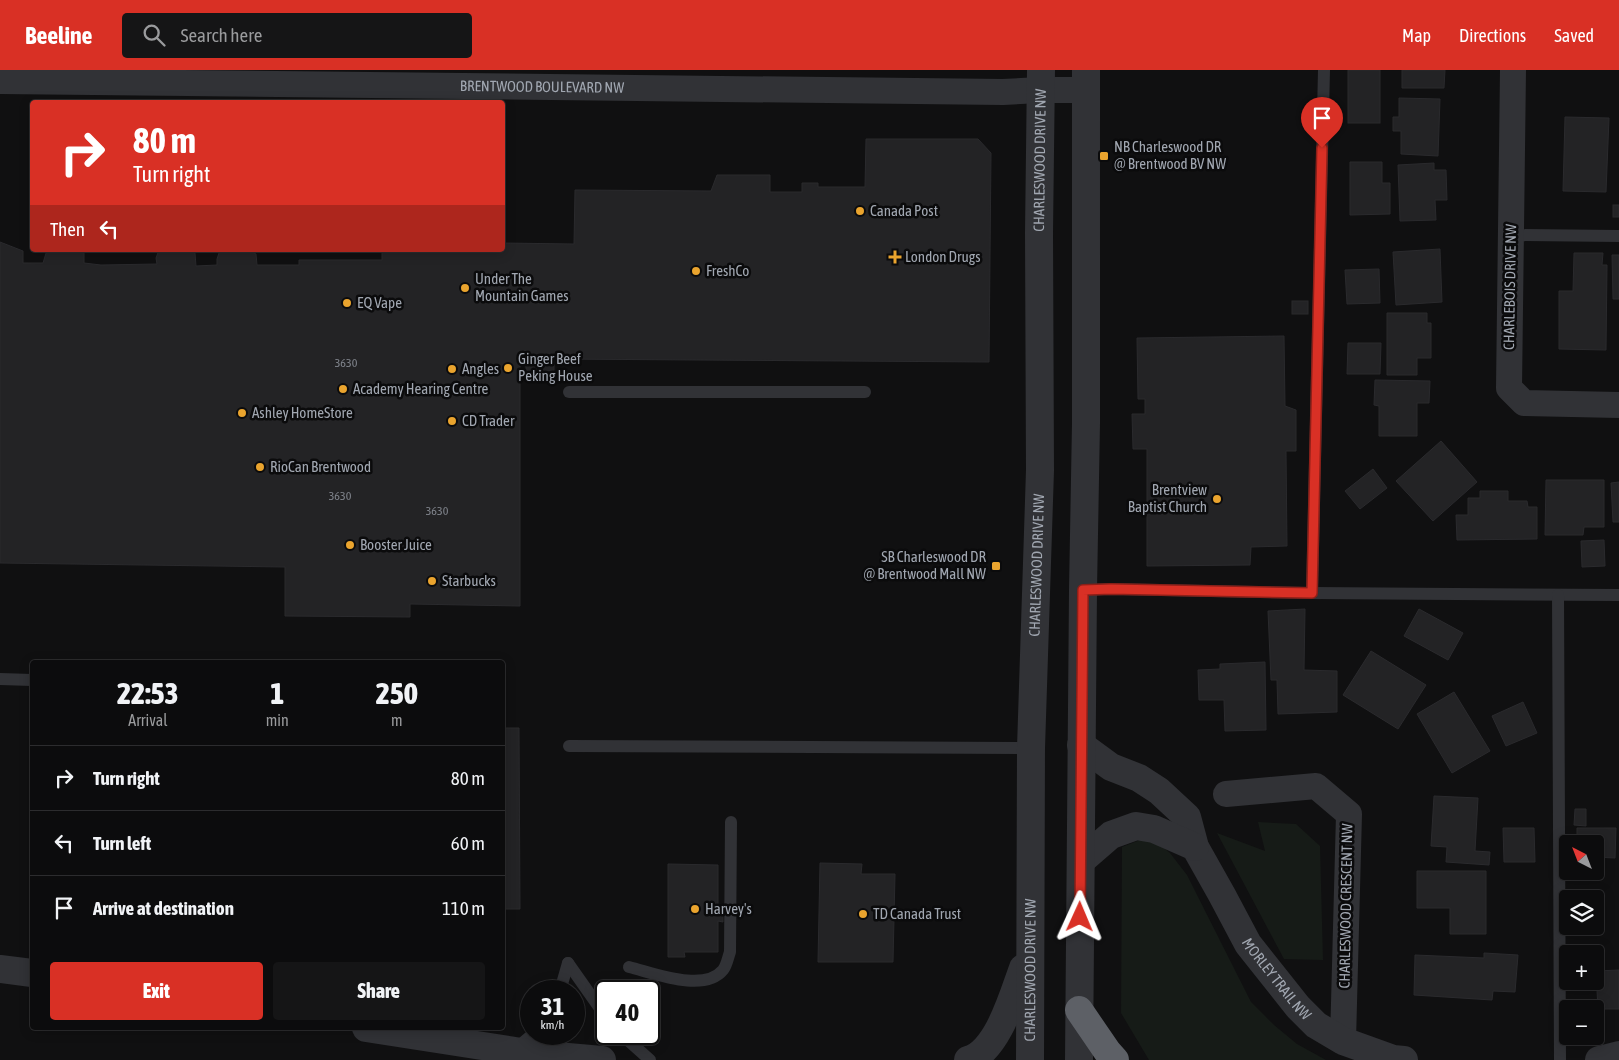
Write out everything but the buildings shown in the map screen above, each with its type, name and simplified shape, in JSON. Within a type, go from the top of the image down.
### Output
[{"type":"highway","points":[[1079,1010],[1107,1052],[1115,1060]]},
{"type":"street","name":"CHARLEBOIS DRIVE NW","points":[[1513,70],[1509,388],[1524,403],[1619,405]]},
{"type":"street","name":"BRENTWOOD BOULEVARD NW","points":[[0,81],[993,92],[1041,80],[1086,80]]},
{"type":"street","name":"CHARLESWOOD DRIVE NW","points":[[1030,1060],[1031,748],[1040,470],[1039,233],[1041,80]]},
{"type":"street","points":[[1080,1060],[1081,745],[1086,423],[1086,80]]},
{"type":"street","name":"MORLEY TRAIL NW","points":[[1081,745],[1111,767],[1139,778],[1160,791],[1187,817],[1194,847],[1248,944],[1298,1007],[1316,1025],[1343,1041],[1393,1060],[1404,1060]]},
{"type":"street","name":"CHARLESWOOD CRESCENT NW","points":[[1226,794],[1316,786],[1349,814],[1343,1041]]},
{"type":"street","points":[[1081,861],[1111,835],[1136,826],[1154,829],[1194,847]]},
{"type":"street","points":[[968,1060],[975,1058],[991,1042],[1008,1012],[1030,948]]},
{"type":"street","points":[[0,969],[30,973]]},
{"type":"street","points":[[379,1030],[534,1054],[602,1060]]},
{"type":"street","points":[[1599,1060],[1619,1055]]},
{"type":"lane","points":[[1312,593],[1324,70]]},
{"type":"lane","points":[[1511,235],[1619,236]]},
{"type":"lane","points":[[570,392],[865,392]]},
{"type":"lane","points":[[1083,590],[1619,595]]},
{"type":"lane","points":[[1558,595],[1560,1060]]},
{"type":"lane","points":[[0,680],[30,680]]},
{"type":"lane","points":[[569,746],[1031,748]]},
{"type":"lane","points":[[629,967],[702,982],[716,977],[725,968],[730,952],[731,822]]},
{"type":"lane","points":[[563,980],[568,963],[580,980]]},
{"type":"lane","points":[[585,987],[595,1001]]},
{"type":"lane","points":[[512,1051],[520,1045]]},
{"type":"lane","points":[[633,1045],[650,1060]]},
{"type":"shaded area","points":[[1258,822],[1296,824],[1320,846],[1323,960],[1284,959],[1217,833],[1265,851]]},
{"type":"shaded area","points":[[1140,840],[1156,842],[1170,853],[1187,875],[1251,1002],[1297,1044],[1326,1060],[1149,1060],[1121,1013],[1122,847]]},
{"type":"place","name":"NB Charleswood DR @ Brentwood BV NW","points":[[1104,156]]},
{"type":"place","name":"Canada Post","points":[[860,211]]},
{"type":"place","name":"London Drugs","points":[[895,257]]},
{"type":"place","name":"FreshCo","points":[[696,271]]},
{"type":"place","name":"Under The Mountain Games","points":[[465,288]]},
{"type":"place","name":"EQ Vape","points":[[347,303]]},
{"type":"place","name":"Ginger Beef Peking House","points":[[508,368]]},
{"type":"place","name":"Angles","points":[[452,369]]},
{"type":"place","name":"Academy Hearing Centre","points":[[343,389]]},
{"type":"place","name":"Ashley HomeStore","points":[[242,413]]},
{"type":"place","name":"CD Trader","points":[[452,421]]},
{"type":"place","name":"RioCan Brentwood","points":[[260,467]]},
{"type":"place","name":"Brentview Baptist Church","points":[[1217,499]]},
{"type":"place","name":"Booster Juice","points":[[350,545]]},
{"type":"place","name":"SB Charleswood DR @ Brentwood Mall NW","points":[[996,566]]},
{"type":"place","name":"Starbucks","points":[[432,581]]},
{"type":"place","name":"Harvey's","points":[[695,909]]},
{"type":"place","name":"TD Canada Trust","points":[[863,914]]},
{"type":"route","points":[[1080,917],[1083,590],[1312,593],[1322,148]]}]
